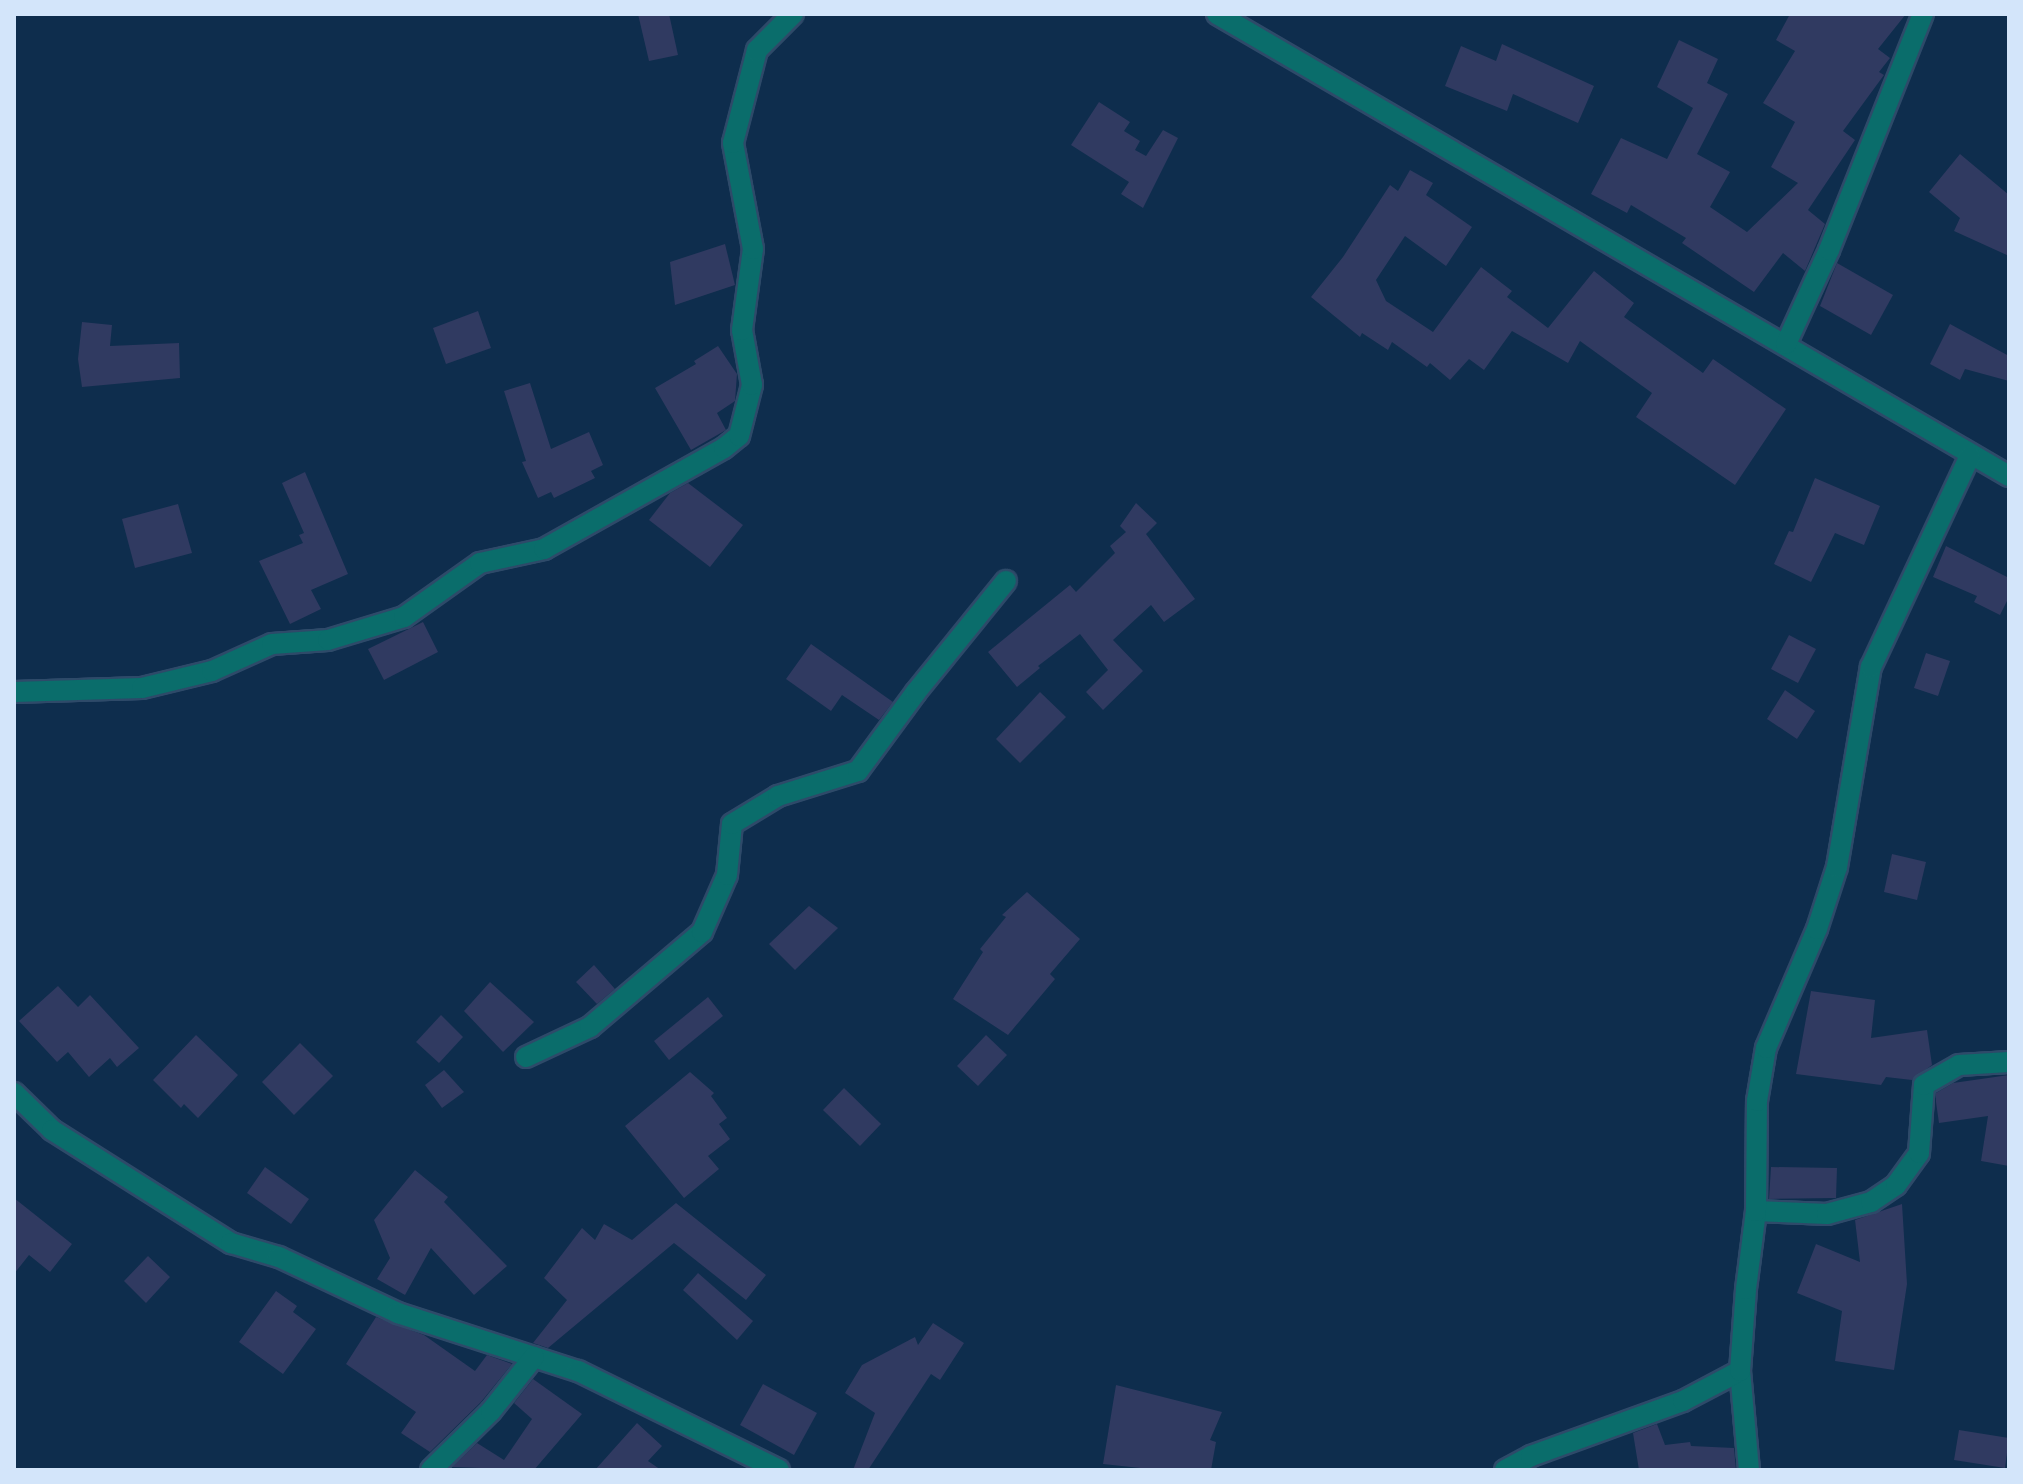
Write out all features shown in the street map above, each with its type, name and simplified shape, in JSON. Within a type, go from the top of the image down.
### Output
[{"type":"street","points":[[14,692],[142,688],[212,671],[272,644],[328,640],[404,617],[480,563],[544,549],[724,448],[739,436],[752,385],[742,330],[753,249],[733,143],[757,50],[793,14]]},
{"type":"street","points":[[1217,14],[1786,344],[1970,456],[2008,473]]},
{"type":"street","points":[[1786,344],[1829,250],[1923,14]]},
{"type":"street","points":[[1749,1470],[1740,1371],[1756,1211],[1757,1101],[1766,1048],[1817,929],[1837,867],[1871,667],[1970,456]]},
{"type":"street","points":[[526,1057],[590,1027],[702,932],[727,875],[732,824],[778,796],[858,771],[916,692],[1006,581]]},
{"type":"street","points":[[1756,1211],[1827,1214],[1871,1202],[1896,1185],[1919,1153],[1924,1085],[1959,1065],[2009,1062]]},
{"type":"street","points":[[14,1093],[52,1130],[231,1243],[279,1257],[398,1313],[578,1371],[779,1470]]},
{"type":"street","points":[[431,1470],[491,1411],[534,1357]]},
{"type":"street","points":[[1505,1470],[1531,1456],[1683,1401],[1740,1371]]},
{"type":"building","points":[[638,14],[669,14],[678,55],[649,61]]},
{"type":"building","points":[[1790,14],[1906,14],[1878,49],[1890,58],[1879,72],[1884,75],[1843,131],[1855,140],[1808,210],[1825,224],[1805,271],[1783,253],[1754,292],[1682,243],[1686,238],[1631,205],[1627,213],[1591,194],[1621,138],[1667,159],[1693,108],[1657,87],[1679,40],[1718,59],[1707,83],[1728,94],[1697,154],[1730,172],[1710,207],[1747,232],[1798,183],[1771,167],[1795,122],[1763,103],[1795,51],[1776,40]]},
{"type":"building","points":[[1502,44],[1594,86],[1578,123],[1513,94],[1507,111],[1445,86],[1461,46],[1496,61]]},
{"type":"building","points":[[1099,102],[1130,122],[1124,131],[1140,141],[1135,150],[1146,156],[1163,130],[1178,138],[1143,208],[1121,194],[1129,182],[1071,145]]},
{"type":"building","points":[[1960,154],[2009,195],[2009,256],[1954,231],[1960,218],[1929,192]]},
{"type":"building","points":[[1410,170],[1433,183],[1426,195],[1472,227],[1446,266],[1405,236],[1376,280],[1386,301],[1433,332],[1481,267],[1512,291],[1507,297],[1548,328],[1594,271],[1634,303],[1624,317],[1703,373],[1713,359],[1786,409],[1735,485],[1636,417],[1652,393],[1580,341],[1568,363],[1512,331],[1484,370],[1469,359],[1450,380],[1430,363],[1427,367],[1392,342],[1388,350],[1362,333],[1360,337],[1311,297],[1343,257],[1390,185],[1398,191]]},
{"type":"building","points":[[725,244],[735,285],[675,305],[670,262]]},
{"type":"building","points":[[1837,263],[1893,295],[1871,335],[1820,306]]},
{"type":"building","points":[[478,311],[491,348],[446,364],[433,328]]},
{"type":"building","points":[[82,322],[112,325],[110,346],[179,343],[180,378],[82,387],[78,359]]},
{"type":"building","points":[[1950,324],[2009,356],[2009,381],[1965,369],[1960,380],[1930,364]]},
{"type":"building","points":[[718,346],[737,374],[735,401],[717,413],[726,430],[691,450],[655,388],[696,364],[694,361]]},
{"type":"building","points":[[530,383],[551,449],[589,432],[603,465],[591,471],[595,478],[554,498],[551,492],[538,498],[522,462],[526,461],[504,391]]},
{"type":"building","points":[[305,472],[348,574],[311,590],[321,609],[290,624],[259,561],[303,543],[299,535],[304,533],[282,483]]},
{"type":"building","points":[[1815,478],[1880,506],[1864,545],[1835,533],[1811,582],[1774,564],[1789,531],[1793,532]]},
{"type":"building","points":[[688,483],[743,525],[710,567],[649,520],[670,493]]},
{"type":"building","points":[[1136,503],[1157,523],[1146,534],[1195,599],[1164,622],[1151,605],[1113,640],[1143,671],[1103,710],[1086,692],[1108,670],[1080,634],[1038,666],[1040,668],[1017,687],[988,652],[1070,585],[1076,592],[1115,553],[1110,546],[1126,532],[1120,526]]},
{"type":"building","points":[[178,504],[192,553],[135,568],[122,519]]},
{"type":"building","points":[[1946,546],[2009,578],[2009,597],[2000,615],[1974,602],[1977,596],[1933,577]]},
{"type":"building","points":[[423,622],[438,652],[384,680],[368,649]]},
{"type":"building","points":[[1789,635],[1816,649],[1798,683],[1771,669]]},
{"type":"building","points":[[811,644],[893,702],[879,720],[842,695],[831,711],[786,679]]},
{"type":"building","points":[[1926,653],[1950,661],[1938,696],[1914,688]]},
{"type":"building","points":[[1785,690],[1815,711],[1797,739],[1767,719]]},
{"type":"building","points":[[1040,692],[1066,717],[1020,763],[996,739]]},
{"type":"building","points":[[1892,854],[1926,862],[1917,900],[1884,892]]},
{"type":"building","points":[[1027,892],[1080,939],[1050,974],[1055,979],[1008,1035],[953,999],[983,952],[980,949],[1006,917],[1002,915]]},
{"type":"building","points":[[809,906],[838,928],[795,970],[769,944]]},
{"type":"building","points":[[594,965],[615,989],[597,1004],[576,982]]},
{"type":"building","points":[[490,982],[534,1022],[503,1052],[464,1011]]},
{"type":"building","points":[[58,986],[78,1007],[90,995],[139,1048],[117,1067],[110,1058],[89,1077],[68,1052],[57,1062],[19,1021]]},
{"type":"building","points":[[1811,991],[1875,1000],[1871,1038],[1927,1030],[1932,1065],[1912,1080],[1886,1077],[1881,1085],[1796,1074]]},
{"type":"building","points":[[708,997],[723,1016],[669,1060],[654,1041]]},
{"type":"building","points":[[441,1015],[463,1037],[439,1063],[416,1042]]},
{"type":"building","points":[[196,1035],[238,1075],[198,1118],[184,1104],[181,1108],[153,1080]]},
{"type":"building","points":[[986,1035],[1007,1055],[978,1086],[957,1066]]},
{"type":"building","points":[[300,1043],[333,1076],[294,1115],[262,1082]]},
{"type":"building","points":[[444,1070],[464,1092],[442,1108],[425,1085]]},
{"type":"building","points":[[690,1072],[714,1093],[711,1096],[727,1118],[719,1124],[730,1139],[708,1156],[719,1169],[684,1198],[625,1126]]},
{"type":"building","points":[[2009,1075],[2009,1166],[1981,1161],[1988,1116],[1939,1123],[1936,1093],[1953,1083]]},
{"type":"building","points":[[844,1088],[881,1124],[860,1146],[823,1110]]},
{"type":"building","points":[[265,1167],[309,1199],[291,1224],[247,1193]]},
{"type":"building","points":[[1771,1167],[1837,1168],[1836,1198],[1769,1199]]},
{"type":"building","points":[[415,1170],[448,1197],[444,1202],[507,1266],[474,1295],[431,1248],[405,1295],[377,1279],[390,1258],[374,1220]]},
{"type":"building","points":[[14,1198],[72,1244],[50,1272],[29,1255],[14,1274]]},
{"type":"building","points":[[676,1203],[766,1275],[746,1300],[674,1243],[548,1348],[533,1343],[567,1300],[544,1278],[582,1228],[595,1240],[604,1224],[632,1240]]},
{"type":"building","points":[[1902,1204],[1907,1284],[1894,1370],[1835,1361],[1842,1311],[1797,1293],[1816,1244],[1860,1262],[1855,1220]]},
{"type":"building","points":[[148,1256],[170,1277],[146,1303],[124,1281]]},
{"type":"building","points":[[698,1273],[753,1321],[737,1340],[683,1290]]},
{"type":"building","points":[[276,1291],[297,1306],[293,1312],[316,1329],[283,1374],[239,1342]]},
{"type":"building","points":[[376,1317],[424,1335],[475,1371],[487,1355],[512,1364],[481,1402],[430,1452],[401,1433],[416,1412],[346,1364]]},
{"type":"building","points":[[933,1323],[964,1343],[940,1380],[931,1374],[868,1470],[853,1470],[875,1413],[845,1393],[862,1365],[915,1337],[918,1345]]},
{"type":"building","points":[[533,1379],[582,1414],[534,1470],[452,1467],[477,1443],[504,1460],[532,1419],[514,1403]]},
{"type":"building","points":[[763,1384],[817,1413],[794,1455],[740,1425]]},
{"type":"building","points":[[1116,1385],[1222,1412],[1210,1440],[1216,1442],[1211,1470],[1159,1470],[1103,1464]]},
{"type":"building","points":[[637,1423],[662,1446],[648,1461],[661,1470],[595,1470]]},
{"type":"building","points":[[1657,1424],[1665,1445],[1690,1442],[1691,1446],[1734,1448],[1736,1470],[1639,1470],[1633,1433]]},
{"type":"building","points":[[1959,1430],[2009,1438],[2005,1468],[1954,1460]]}]
